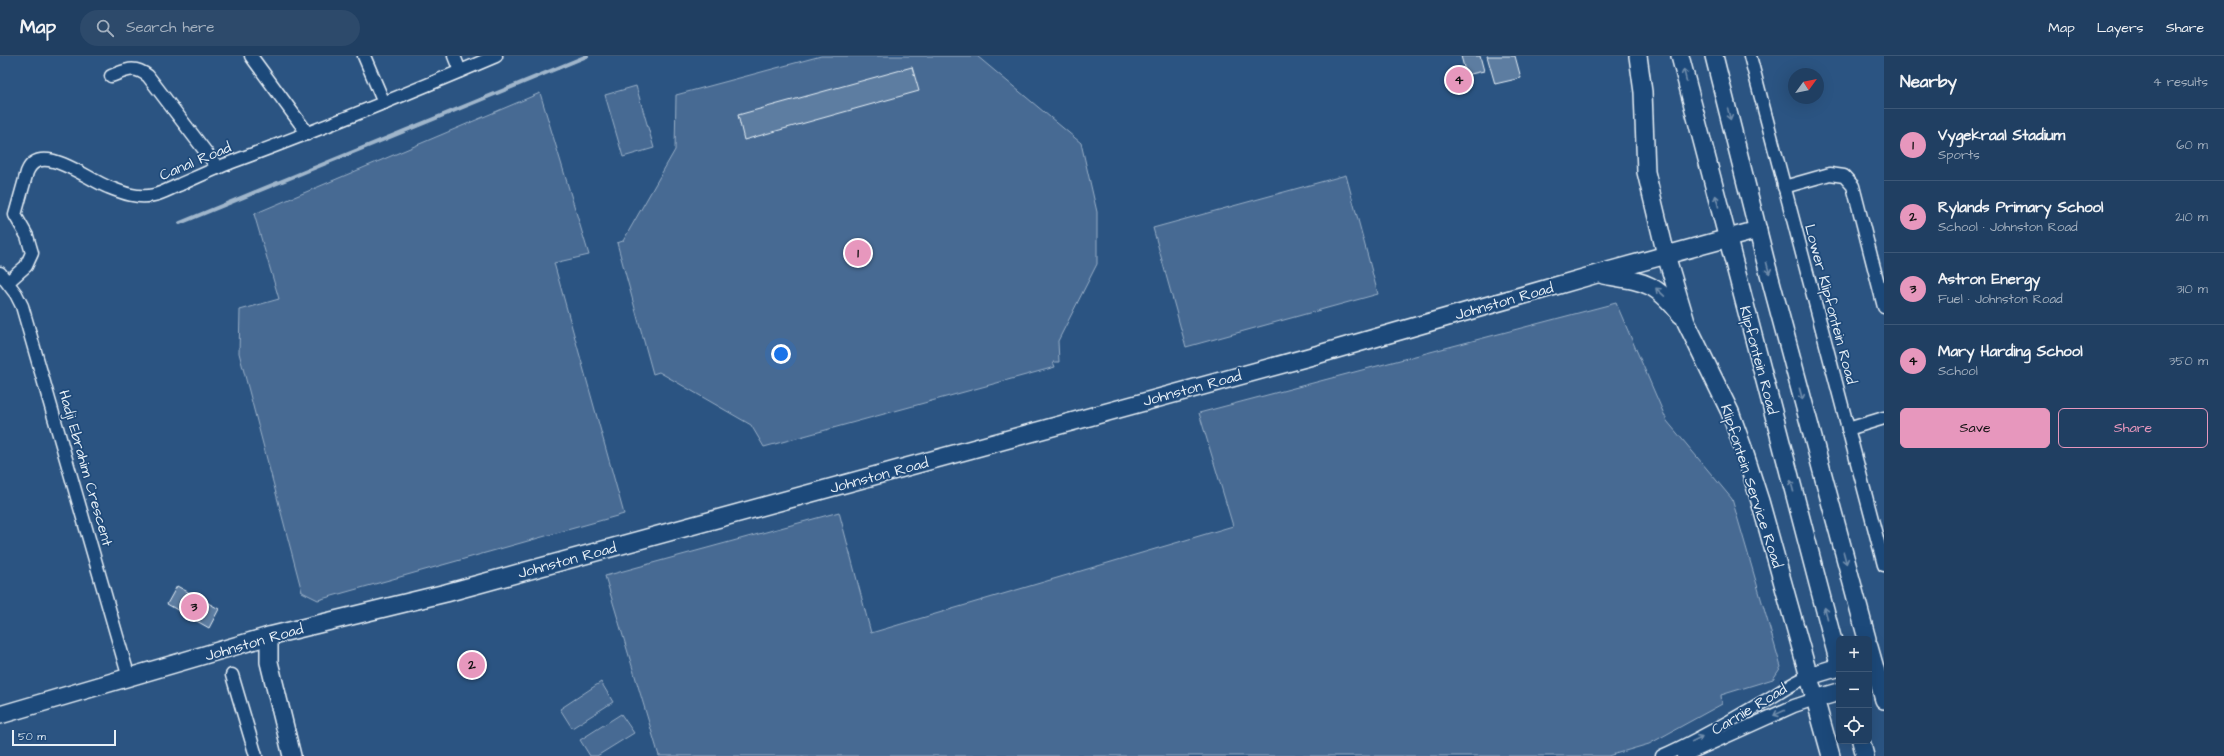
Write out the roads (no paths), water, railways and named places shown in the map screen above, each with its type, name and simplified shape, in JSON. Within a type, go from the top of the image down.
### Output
[{"type":"street","points":[[251,56],[308,134]]},
{"type":"street","points":[[364,56],[384,103]]},
{"type":"street","points":[[454,56],[460,71]]},
{"type":"street","name":"Canal Road","points":[[4,278],[26,266],[32,252],[27,236],[15,215],[27,172],[30,165],[35,160],[49,160],[63,163],[107,187],[141,198],[156,195],[218,168],[308,134],[496,56]]},
{"type":"street","name":"Klipfontein Service Road","points":[[1638,56],[1643,92],[1646,172],[1651,200],[1666,255],[1686,322],[1730,412],[1743,448],[1760,501],[1831,756]]},
{"type":"street","name":"Klipfontein Road","points":[[1680,56],[1726,239],[1836,653]]},
{"type":"street","points":[[1714,56],[1758,230],[1866,636]]},
{"type":"street","name":"Lower Klipfontein Road","points":[[1750,56],[1884,565]]},
{"type":"street","points":[[111,76],[132,69],[140,70],[148,76],[218,168]]},
{"type":"street","points":[[1784,187],[1830,174],[1844,176],[1853,186],[1884,307]]},
{"type":"street","name":"Johnston Road","points":[[0,715],[269,636],[468,587],[1316,355],[1597,274],[1758,230]]},
{"type":"street","points":[[1597,274],[1638,281],[1655,287],[1670,301],[1686,322]]},
{"type":"street","name":"Hadji Ebrahim Crescent","points":[[4,278],[22,306],[129,678]]},
{"type":"street","points":[[1848,429],[1884,418]]},
{"type":"street","points":[[269,636],[269,662],[292,756]]},
{"type":"street","points":[[1874,655],[1877,681],[1884,700]]},
{"type":"street","name":"Carnie Road","points":[[1662,756],[1706,734],[1765,701],[1788,685],[1809,676],[1836,668]]},
{"type":"street","points":[[232,675],[256,756]]},
{"type":"street","name":"Carnie Road","points":[[1684,756],[1794,706],[1836,693]]},
{"type":"street","points":[[1862,744],[1865,756]]},
{"type":"waterway","points":[[180,223],[587,56]]},
{"type":"place","name":"Mary Harding School","points":[[1459,80]]},
{"type":"place","name":"Vygekraal Stadium","points":[[858,253]]},
{"type":"place","name":"Astron Energy","points":[[194,607]]},
{"type":"place","name":"Rylands Primary School","points":[[472,665]]}]
